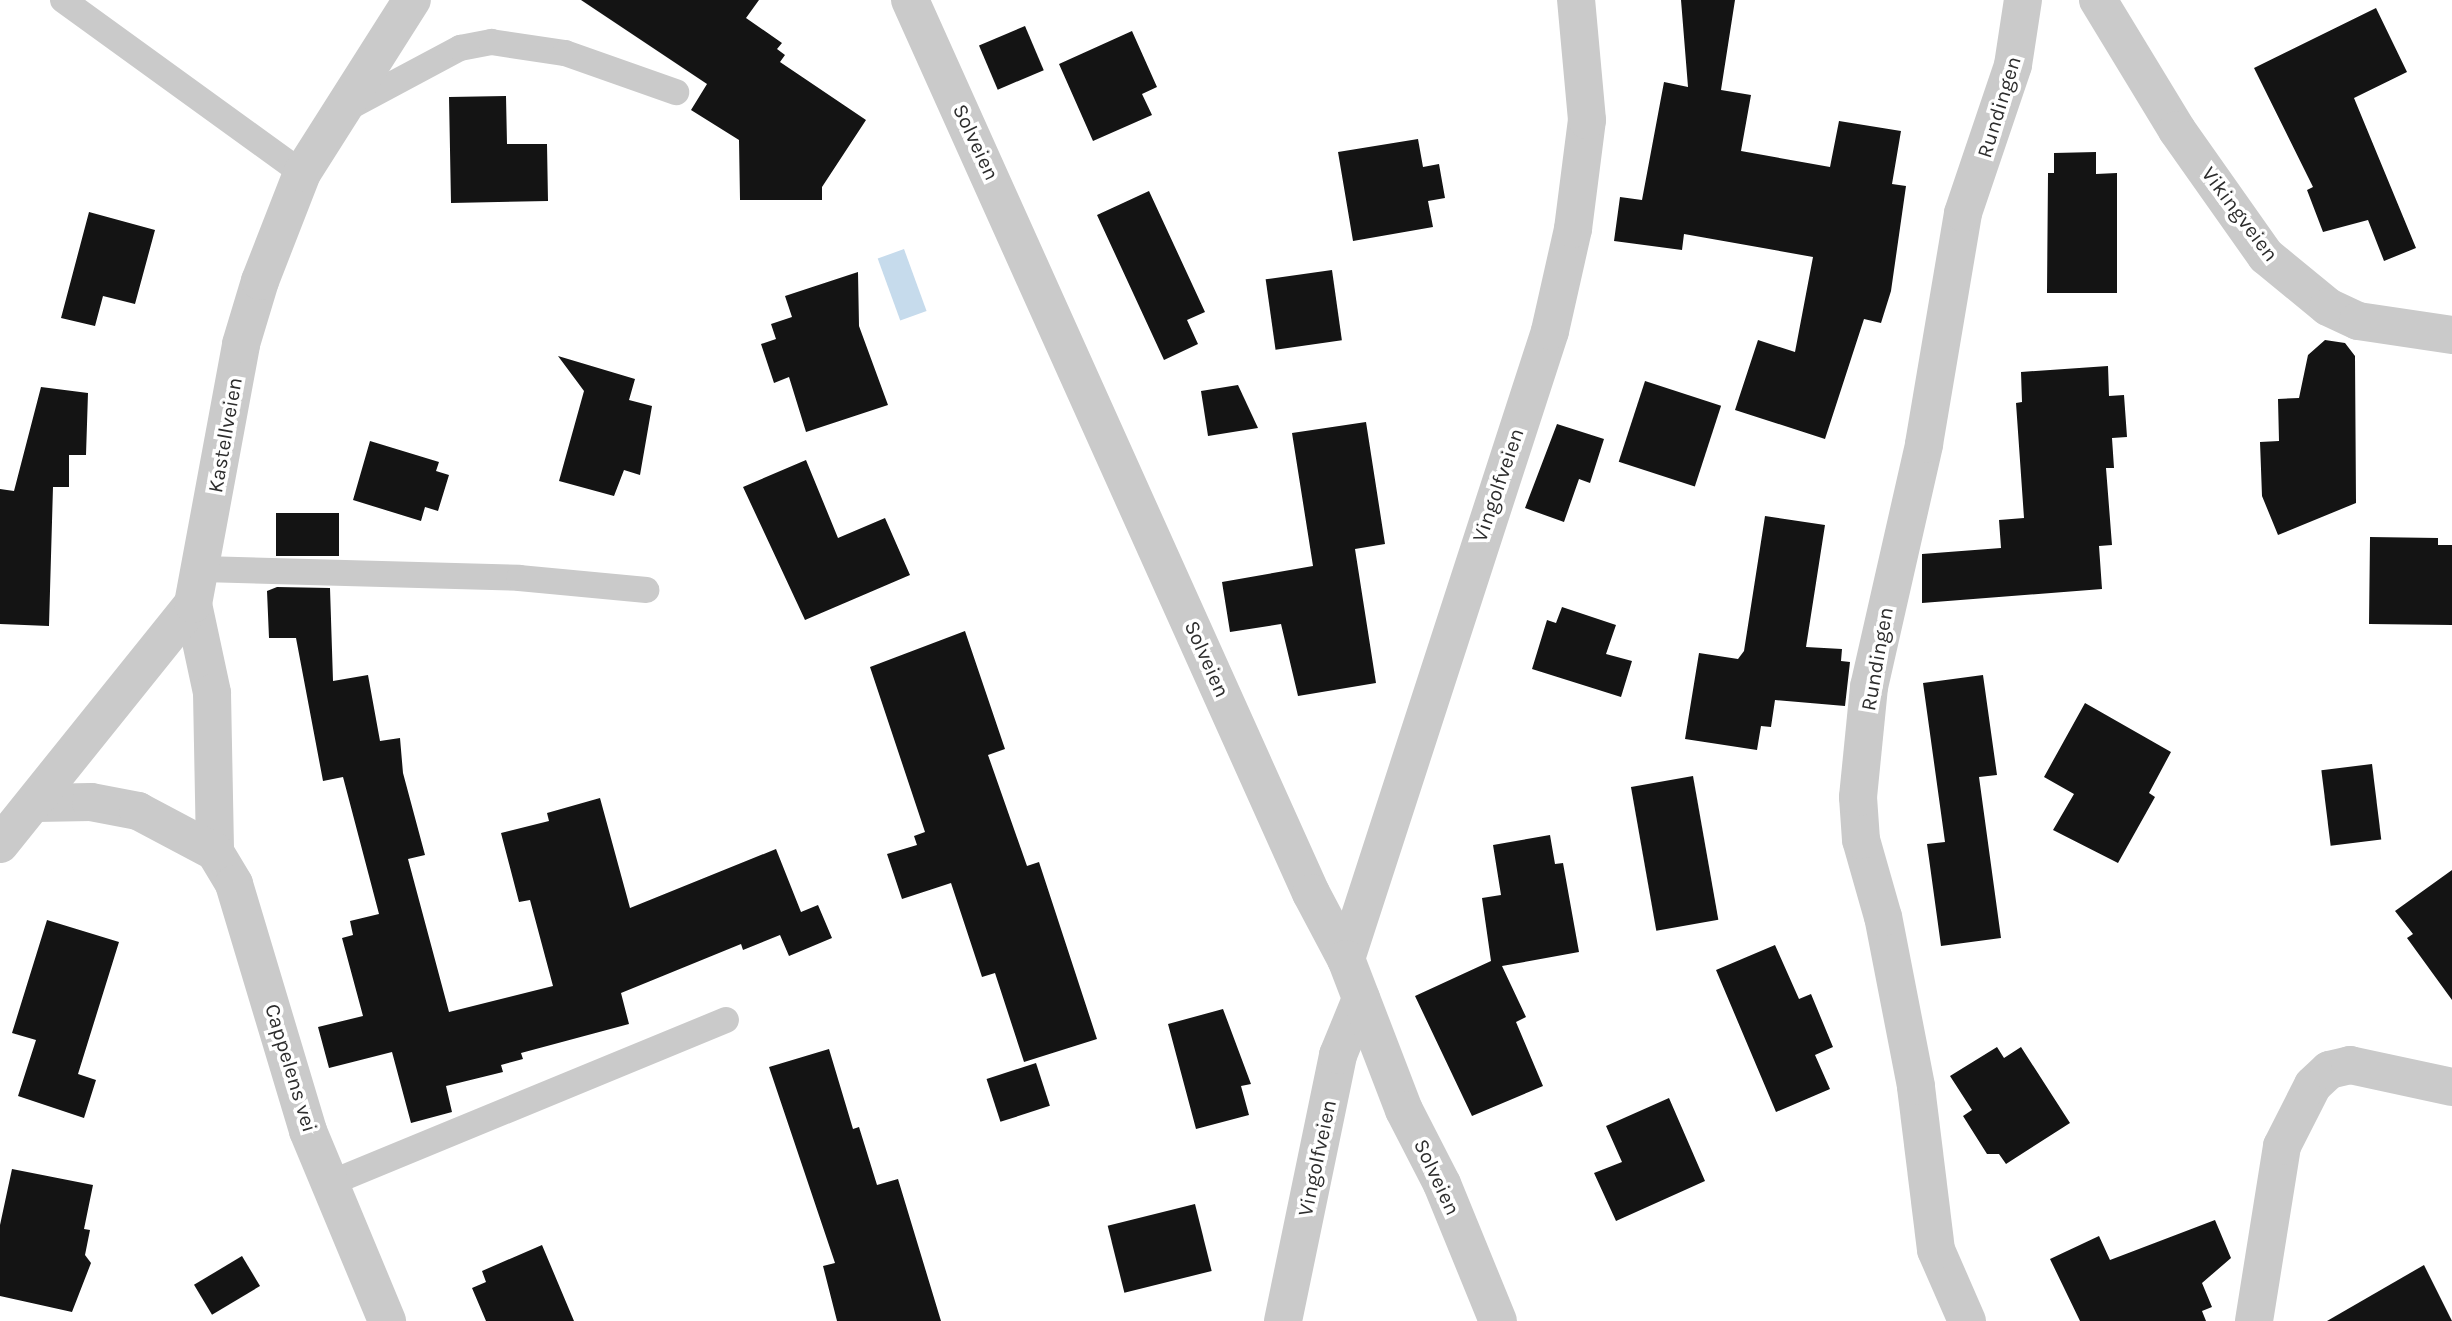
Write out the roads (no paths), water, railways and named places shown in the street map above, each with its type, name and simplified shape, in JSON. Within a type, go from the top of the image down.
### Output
[{"type":"street","name":"Kastellveien","points":[[0,844],[36,803],[197,587],[241,344],[302,173],[334,115],[412,0]]},
{"type":"street","name":"Solveien","points":[[910,0],[1306,881],[1346,959],[1498,1321]]},
{"type":"street","name":"Vingolfveien","points":[[1346,959],[1550,331],[1573,229],[1587,120],[1576,0]]},
{"type":"street","name":"Rundingen","points":[[1967,1321],[1936,1250],[1916,1086],[1883,917],[1861,840],[1858,797],[1869,687],[1924,444],[1962,214],[2013,65],[2024,0]]},
{"type":"street","name":"Vikingveien","points":[[2098,0],[2178,130],[2266,256],[2328,307],[2358,321],[2452,335]]},
{"type":"street","name":"Cappelens vei","points":[[197,587],[212,693],[215,852],[234,884],[308,1131],[333,1182],[387,1321]]},
{"type":"street","points":[[36,803],[91,802],[138,811],[215,852]]},
{"type":"street","name":"Vingolfveien","points":[[1283,1321],[1338,1055],[1361,999]]},
{"type":"street","points":[[2254,1321],[2282,1146],[2312,1085],[2329,1070],[2350,1065],[2452,1087]]},
{"type":"lane","points":[[63,0],[302,173]]},
{"type":"lane","points":[[334,115],[460,48],[491,42],[565,53],[676,92]]},
{"type":"lane","points":[[197,587],[519,578],[646,590]]},
{"type":"lane","points":[[333,1182],[726,1020]]},
{"type":"water","points":[[904,249],[927,311],[900,321],[878,259]]}]
